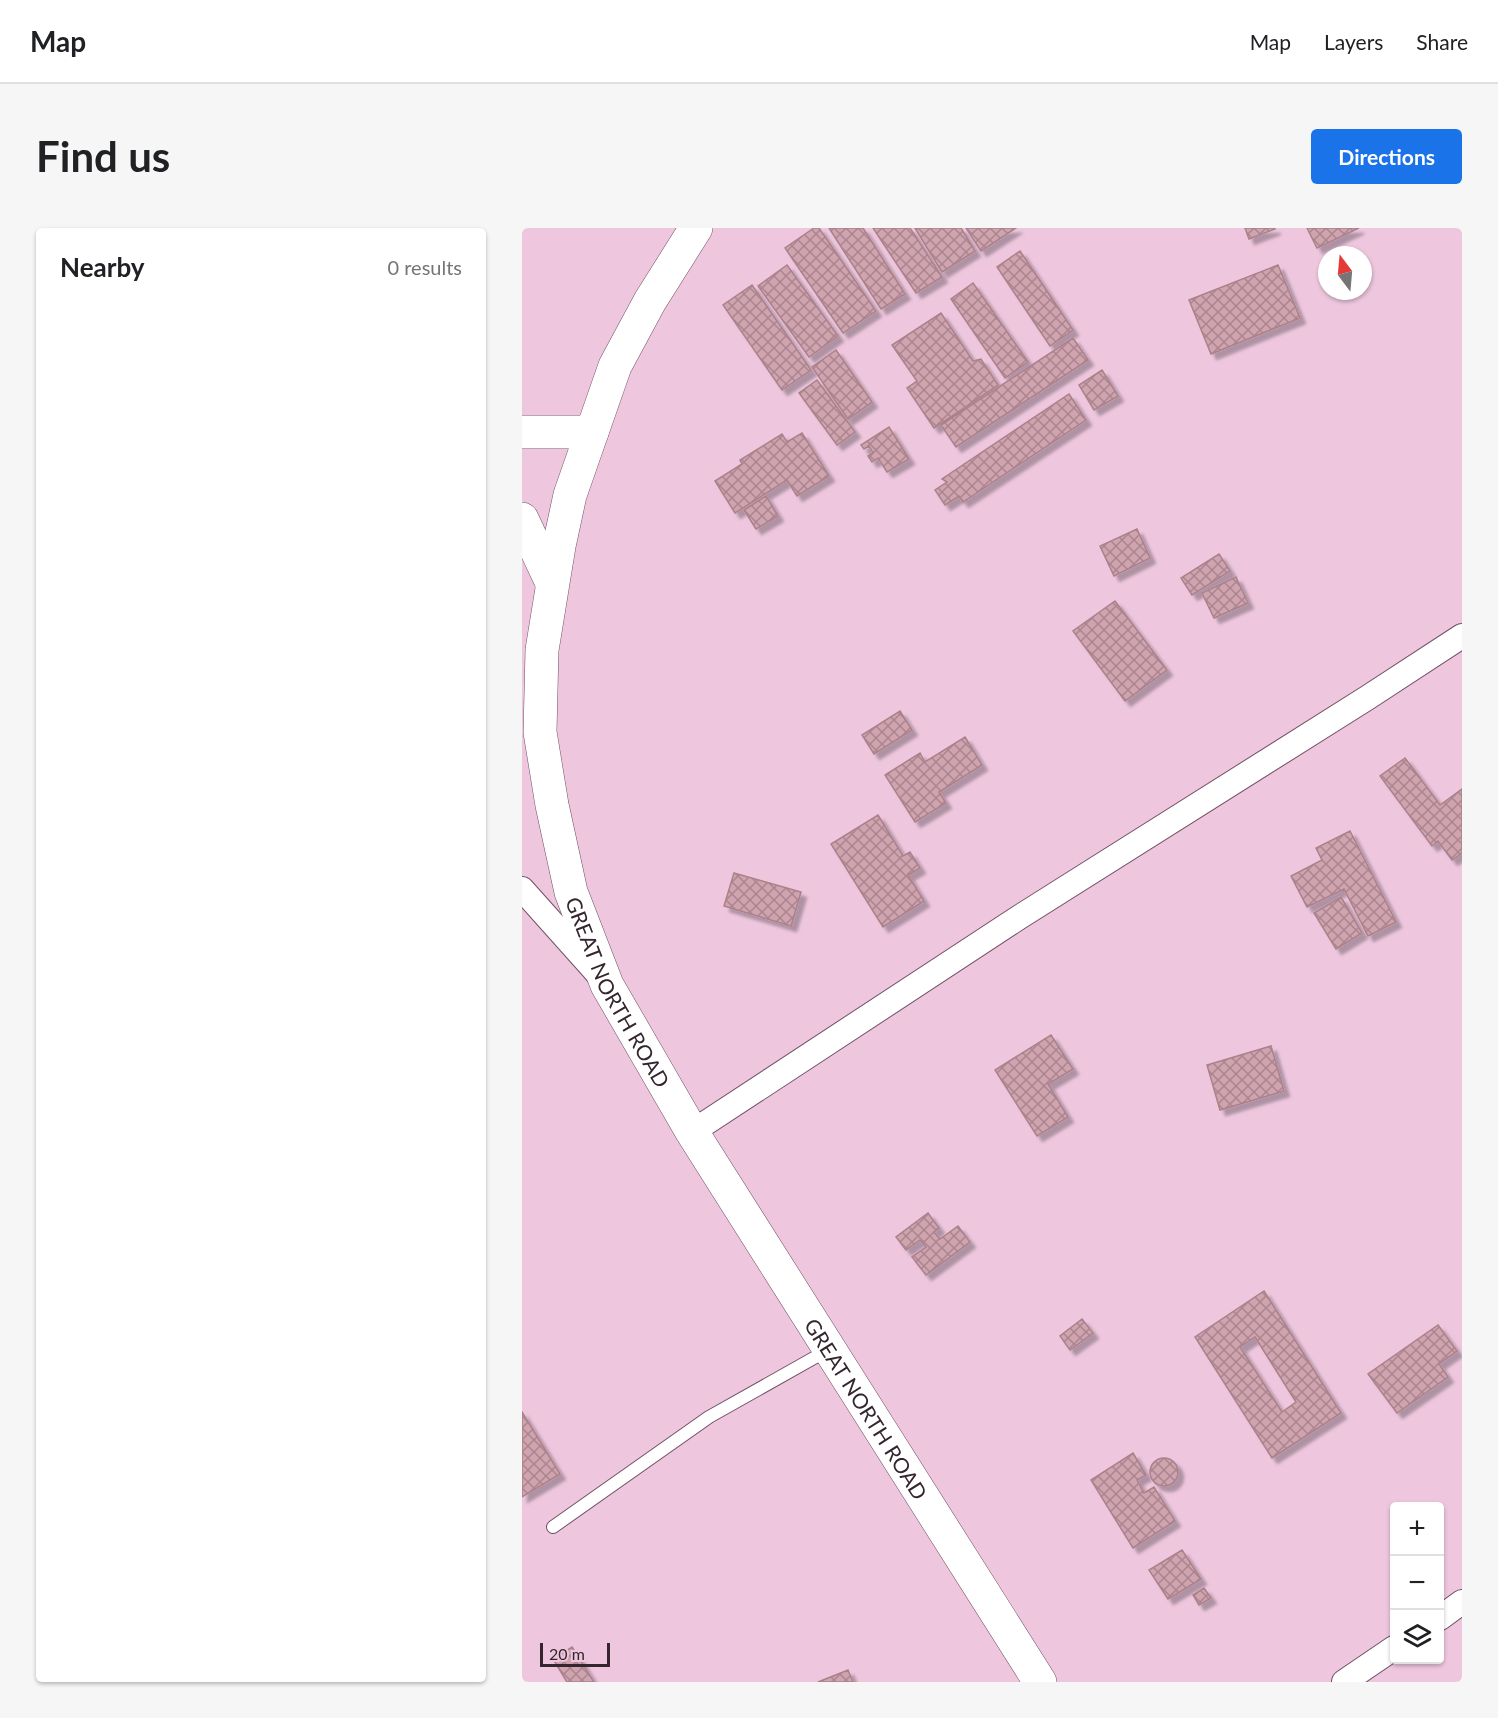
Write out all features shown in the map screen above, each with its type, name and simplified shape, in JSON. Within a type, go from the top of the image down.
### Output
[{"type":"main road","name":"GREAT NORTH ROAD","points":[[696,228],[650,301],[615,366],[570,495],[552,584],[542,650],[540,732],[552,805],[571,892],[607,985],[692,1132],[1040,1682]]},
{"type":"main road","points":[[522,432],[592,432]]},
{"type":"main road","points":[[522,519],[552,584]]},
{"type":"street","points":[[692,1132],[1018,918],[1357,705],[1462,636]]},
{"type":"street","points":[[522,889],[607,985]]},
{"type":"street","points":[[1444,1615],[1462,1602]]},
{"type":"street","points":[[1344,1682],[1390,1651]]},
{"type":"lane","points":[[553,1527],[709,1418],[830,1350]]},
{"type":"building","points":[[814,228],[819,228],[876,311],[843,333],[785,248]]},
{"type":"building","points":[[829,228],[863,228],[905,294],[881,309]]},
{"type":"building","points":[[873,228],[910,228],[942,277],[916,293]]},
{"type":"building","points":[[915,228],[961,228],[975,251],[942,272]]},
{"type":"building","points":[[966,228],[1016,228],[981,251]]},
{"type":"building","points":[[1245,228],[1274,228],[1275,229],[1249,239]]},
{"type":"building","points":[[1307,228],[1359,228],[1318,246],[1317,248]]},
{"type":"building","points":[[1020,251],[1073,330],[1050,346],[997,267]]},
{"type":"building","points":[[787,265],[838,336],[809,357],[758,286]]},
{"type":"building","points":[[1278,265],[1300,318],[1211,354],[1189,300]]},
{"type":"building","points":[[973,283],[1028,362],[1005,378],[951,299]]},
{"type":"building","points":[[752,285],[811,370],[782,390],[723,305]]},
{"type":"building","points":[[941,313],[973,361],[981,359],[998,385],[934,428],[907,388],[917,381],[892,345]]},
{"type":"building","points":[[1073,338],[1088,360],[956,447],[941,425]]},
{"type":"building","points":[[836,350],[872,402],[848,419],[812,367]]},
{"type":"building","points":[[1102,370],[1118,396],[1094,410],[1079,385]]},
{"type":"building","points":[[817,380],[855,432],[837,445],[799,393]]},
{"type":"building","points":[[1069,394],[1086,420],[963,502],[959,496],[945,505],[935,490],[947,482],[942,479]]},
{"type":"building","points":[[889,427],[909,459],[887,472],[878,458],[872,462],[868,456],[873,453],[869,446],[864,449],[861,445]]},
{"type":"building","points":[[802,433],[829,476],[797,496],[787,480],[735,513],[715,481],[742,464],[740,460],[782,434],[787,442]]},
{"type":"building","points":[[766,496],[778,516],[756,529],[744,510]]},
{"type":"building","points":[[1137,529],[1150,558],[1114,576],[1100,546]]},
{"type":"building","points":[[1219,554],[1230,571],[1192,595],[1181,578]]},
{"type":"building","points":[[1236,577],[1248,603],[1214,618],[1202,593]]},
{"type":"building","points":[[1115,601],[1167,670],[1125,701],[1073,631]]},
{"type":"building","points":[[900,711],[912,730],[874,754],[862,735]]},
{"type":"building","points":[[965,737],[982,765],[939,792],[946,803],[915,822],[885,775],[920,753],[925,762]]},
{"type":"building","points":[[1405,758],[1440,805],[1462,789],[1462,853],[1452,860],[1438,841],[1432,846],[1380,776]]},
{"type":"building","points":[[878,815],[903,856],[910,852],[920,868],[908,875],[924,901],[883,927],[831,844]]},
{"type":"building","points":[[1350,831],[1396,922],[1368,936],[1344,889],[1307,907],[1291,876],[1322,860],[1316,848]]},
{"type":"building","points":[[734,873],[801,892],[791,926],[724,906]]},
{"type":"building","points":[[1341,897],[1362,933],[1336,949],[1314,913]]},
{"type":"building","points":[[1051,1035],[1073,1069],[1048,1084],[1068,1117],[1037,1136],[995,1070]]},
{"type":"building","points":[[1271,1046],[1284,1091],[1220,1110],[1207,1065]]},
{"type":"building","points":[[928,1213],[939,1228],[934,1232],[940,1239],[958,1226],[970,1242],[926,1275],[912,1257],[926,1247],[920,1240],[906,1250],[896,1237]]},
{"type":"building","points":[[1264,1291],[1341,1413],[1272,1458],[1195,1337]],"holes":[[[1255,1337],[1296,1402],[1282,1412],[1240,1347]]]},
{"type":"building","points":[[1082,1319],[1093,1333],[1070,1350],[1060,1336]]},
{"type":"building","points":[[1438,1325],[1457,1351],[1439,1364],[1448,1377],[1397,1413],[1368,1374]]},
{"type":"building","points":[[522,1412],[560,1474],[522,1497]]},
{"type":"building","points":[[1133,1453],[1146,1475],[1137,1480],[1144,1493],[1154,1487],[1175,1521],[1133,1548],[1091,1480]]},
{"type":"building","points":[[1164,1458],[1174,1462],[1178,1472],[1174,1482],[1164,1486],[1154,1482],[1150,1472],[1154,1462]]},
{"type":"building","points":[[1182,1550],[1201,1579],[1168,1599],[1149,1570]]},
{"type":"building","points":[[1204,1588],[1211,1598],[1199,1605],[1193,1595]]},
{"type":"building","points":[[572,1647],[594,1682],[567,1682],[553,1659]]},
{"type":"building","points":[[848,1670],[853,1682],[818,1682]]}]
